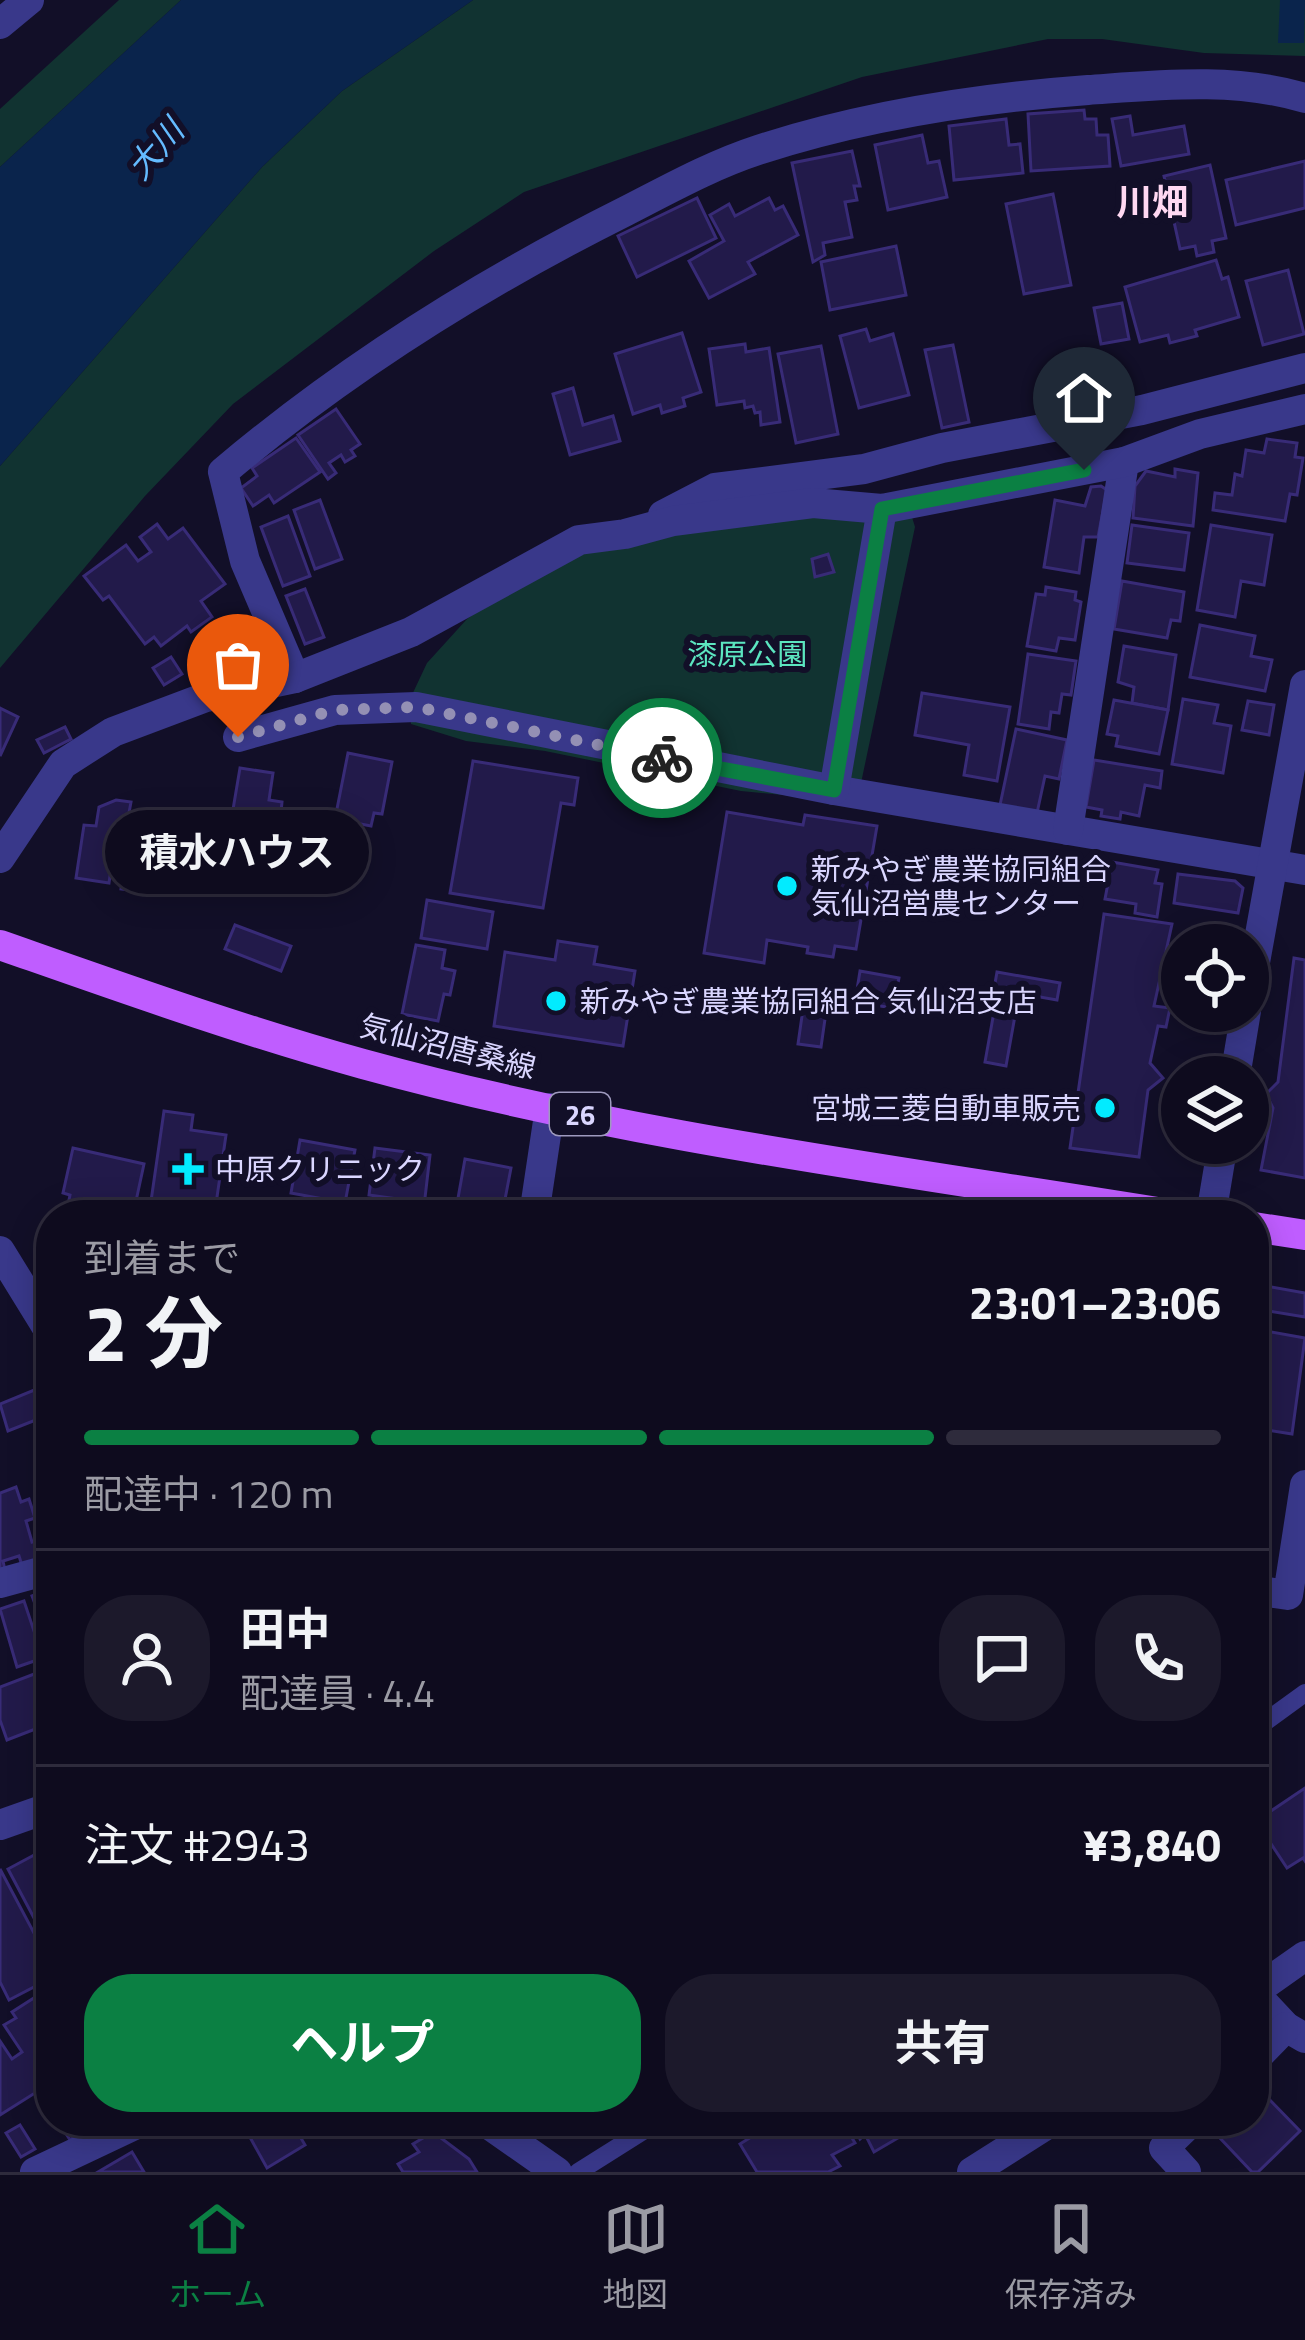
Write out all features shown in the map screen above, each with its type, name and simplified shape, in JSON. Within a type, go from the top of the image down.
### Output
[{"type":"main road","name":"気仙沼唐桑線","points":[[0,945],[364,1064],[550,1108],[730,1143],[1083,1200]]},
{"type":"main road","points":[[1269,1229],[1305,1235]]},
{"type":"street","points":[[0,24],[29,0]]},
{"type":"street","points":[[295,678],[245,561],[223,472],[372,355],[505,276],[652,198],[757,151],[875,120],[1045,93],[1190,83],[1282,91],[1305,98]]},
{"type":"street","points":[[625,534],[716,488],[864,469],[942,448],[1142,410],[1305,368]]},
{"type":"street","points":[[0,858],[63,764],[113,732],[206,697],[295,678],[411,632],[579,539],[813,503],[882,509],[1124,462],[1200,434],[1305,409]]},
{"type":"street","points":[[1068,830],[1124,462]]},
{"type":"street","points":[[834,790],[882,509]]},
{"type":"street","points":[[1261,924],[1305,686]]},
{"type":"street","points":[[238,737],[335,710],[416,707],[834,790],[1305,870]]},
{"type":"street","points":[[536,1200],[550,1108]]},
{"type":"street","points":[[1214,1200],[1220,1164]]},
{"type":"street","points":[[0,1251],[36,1310]]},
{"type":"street","points":[[1269,1608],[1288,1595],[1305,1485]]},
{"type":"street","points":[[0,1582],[36,1573]]},
{"type":"street","points":[[1269,1592],[1288,1595]]},
{"type":"street","points":[[0,1825],[36,1812]]},
{"type":"street","points":[[1269,1981],[1305,1956]]},
{"type":"street","points":[[1269,2007],[1295,2032],[1269,2050]]},
{"type":"street","points":[[34,2172],[111,2136]]},
{"type":"street","points":[[505,2136],[557,2172]]},
{"type":"street","points":[[971,2172],[1028,2136]]},
{"type":"street","points":[[1176,2136],[1164,2148],[1186,2172]]},
{"type":"lane","points":[[1269,1719],[1305,1693]]},
{"type":"lane","points":[[578,2172],[635,2136]]},
{"type":"green space","points":[[119,0],[181,0],[0,167],[0,109]]},
{"type":"green space","points":[[473,0],[1305,0],[1305,56],[1204,53],[1102,39],[1048,39],[862,77],[524,192],[434,251],[233,404],[145,496],[0,668],[0,466],[262,167],[342,91]]},
{"type":"green space","name":"漆原公園","points":[[797,512],[912,517],[915,527],[857,802],[741,791],[545,751],[466,741],[411,724],[411,697],[427,663],[467,619],[513,585],[589,544]]},
{"type":"water","name":"大川","points":[[181,0],[473,0],[342,91],[262,167],[0,466],[0,167]]},
{"type":"water","points":[[1280,0],[1305,0],[1304,43],[1278,43]]},
{"type":"building","points":[[1084,110],[1085,119],[1096,119],[1097,135],[1108,135],[1110,166],[1031,171],[1028,114]]},
{"type":"building","points":[[1130,116],[1133,135],[1184,126],[1189,154],[1121,166],[1112,119]]},
{"type":"building","points":[[1006,119],[1009,145],[1020,144],[1023,173],[954,180],[949,126]]},
{"type":"building","points":[[922,135],[928,163],[939,161],[947,197],[888,210],[875,145]]},
{"type":"building","points":[[852,151],[860,186],[854,186],[857,200],[845,202],[852,237],[823,243],[825,255],[813,262],[792,163]]},
{"type":"building","points":[[1305,161],[1305,208],[1236,225],[1226,180]]},
{"type":"building","points":[[1210,165],[1226,238],[1212,241],[1214,252],[1197,256],[1195,246],[1180,249],[1164,176]]},
{"type":"building","points":[[1053,194],[1071,285],[1024,294],[1006,204]]},
{"type":"building","points":[[697,198],[716,238],[637,277],[618,236]]},
{"type":"building","points":[[769,198],[775,210],[783,206],[798,235],[748,262],[755,274],[709,298],[689,261],[724,241],[710,215],[729,204],[735,216]]},
{"type":"building","points":[[896,246],[906,295],[830,310],[821,262]]},
{"type":"building","points":[[1216,260],[1222,279],[1228,277],[1239,317],[1170,343],[1168,335],[1140,342],[1125,287]]},
{"type":"building","points":[[1288,270],[1304,334],[1263,345],[1246,281]]},
{"type":"building","points":[[1122,303],[1129,339],[1101,344],[1094,308]]},
{"type":"building","points":[[866,329],[870,341],[893,334],[909,395],[859,408],[840,336]]},
{"type":"building","points":[[682,333],[701,392],[683,398],[685,406],[662,413],[660,405],[633,414],[615,354]]},
{"type":"building","points":[[745,344],[746,352],[769,348],[780,422],[761,425],[760,412],[755,413],[753,406],[745,408],[744,401],[717,405],[709,349]]},
{"type":"building","points":[[953,345],[969,422],[942,428],[925,350]]},
{"type":"building","points":[[821,346],[838,434],[796,443],[778,354]]},
{"type":"building","points":[[573,388],[583,425],[613,416],[620,441],[570,455],[553,394]]},
{"type":"building","points":[[336,409],[360,444],[351,450],[355,456],[345,462],[341,455],[329,463],[336,473],[328,479],[298,435]]},
{"type":"building","points":[[296,438],[320,472],[274,503],[269,495],[253,506],[241,488],[257,476],[252,468]]},
{"type":"building","points":[[1267,439],[1297,443],[1295,457],[1303,458],[1297,495],[1290,494],[1285,521],[1213,510],[1215,493],[1232,495],[1235,474],[1242,476],[1246,450],[1264,453]]},
{"type":"building","points":[[1175,469],[1198,473],[1193,526],[1133,518],[1135,486],[1146,471],[1175,477]]},
{"type":"building","points":[[1091,487],[1107,490],[1098,537],[1084,537],[1079,573],[1044,567],[1055,500],[1085,506]]},
{"type":"building","points":[[320,500],[342,559],[315,569],[294,510]]},
{"type":"building","points":[[288,516],[310,576],[283,586],[261,527]]},
{"type":"building","points":[[157,524],[168,539],[183,528],[225,584],[201,601],[212,617],[191,632],[187,626],[161,646],[154,637],[145,644],[109,596],[103,600],[84,576],[126,545],[138,561],[151,552],[140,537]]},
{"type":"building","points":[[1132,525],[1189,533],[1184,570],[1127,563]]},
{"type":"building","points":[[1211,525],[1272,535],[1264,585],[1241,581],[1235,617],[1197,610]]},
{"type":"building","points":[[828,554],[834,572],[815,577],[812,559]]},
{"type":"building","points":[[1122,581],[1184,592],[1180,621],[1171,620],[1167,638],[1114,629]]},
{"type":"building","points":[[1046,587],[1076,592],[1075,600],[1081,602],[1075,640],[1059,638],[1056,651],[1027,646],[1036,594],[1045,595]]},
{"type":"building","points":[[305,589],[324,637],[305,644],[286,596]]},
{"type":"building","points":[[1200,625],[1255,636],[1251,656],[1272,660],[1265,691],[1190,677]]},
{"type":"building","points":[[1124,646],[1176,655],[1168,710],[1132,703],[1134,687],[1118,682]]},
{"type":"building","points":[[1028,654],[1076,661],[1071,695],[1062,694],[1059,713],[1051,712],[1049,729],[1018,724]]},
{"type":"building","points":[[171,657],[182,674],[164,685],[153,668]]},
{"type":"building","points":[[922,693],[1010,707],[997,781],[964,775],[969,745],[915,735]]},
{"type":"building","points":[[1183,699],[1218,705],[1214,723],[1231,726],[1223,773],[1172,764]]},
{"type":"building","points":[[1114,700],[1168,710],[1159,754],[1116,746],[1118,736],[1107,734]]},
{"type":"building","points":[[1248,701],[1274,705],[1269,735],[1242,730]]},
{"type":"building","points":[[0,708],[18,717],[0,756]]},
{"type":"building","points":[[65,727],[71,739],[44,753],[37,740]]},
{"type":"building","points":[[1016,729],[1067,740],[1059,779],[1045,776],[1037,813],[1000,805]]},
{"type":"building","points":[[348,753],[392,762],[382,814],[374,813],[371,826],[335,819]]},
{"type":"building","points":[[1094,760],[1162,771],[1160,788],[1145,785],[1139,816],[1121,812],[1120,819],[1101,816],[1102,810],[1086,807]]},
{"type":"building","points":[[473,761],[578,778],[574,805],[561,803],[543,908],[450,893]]},
{"type":"building","points":[[240,768],[273,773],[269,800],[282,802],[281,812],[305,816],[297,859],[279,856],[281,848],[266,846],[264,857],[242,854],[243,848],[227,845]]},
{"type":"building","points":[[116,800],[131,802],[126,829],[117,828],[109,883],[76,878],[84,825],[96,826],[99,807]]},
{"type":"building","points":[[150,811],[171,815],[170,821],[212,827],[204,875],[142,866]]},
{"type":"building","points":[[727,812],[803,825],[805,815],[877,826],[856,949],[835,946],[833,957],[767,940],[764,963],[704,953]]},
{"type":"building","points":[[1112,862],[1158,870],[1155,883],[1162,884],[1157,917],[1135,913],[1136,904],[1105,899]]},
{"type":"building","points":[[124,870],[141,873],[138,891],[121,889]]},
{"type":"building","points":[[1178,874],[1235,881],[1243,888],[1238,913],[1174,903]]},
{"type":"building","points":[[427,900],[493,912],[487,949],[421,938]]},
{"type":"building","points":[[1104,914],[1172,924],[1161,924],[1161,974],[1154,1006],[1161,1007],[1161,1026],[1150,1063],[1161,1080],[1148,1090],[1139,1157],[1070,1148]]},
{"type":"building","points":[[235,925],[291,946],[281,971],[225,949]]},
{"type":"building","points":[[558,941],[597,947],[594,964],[635,971],[623,1046],[494,1026],[505,952],[555,960]]},
{"type":"building","points":[[416,945],[445,950],[442,968],[455,971],[438,1021],[402,1014]]},
{"type":"building","points":[[1294,958],[1305,960],[1305,1178],[1261,1170],[1262,1164],[1269,1164],[1273,1108],[1269,1091],[1278,1082]]},
{"type":"building","points":[[860,971],[899,978],[893,1008],[855,1002]]},
{"type":"building","points":[[997,972],[1060,983],[1057,1000],[994,989]]},
{"type":"building","points":[[997,995],[1018,999],[1006,1066],[985,1062]]},
{"type":"building","points":[[804,1002],[827,1005],[821,1047],[798,1044]]},
{"type":"building","name":"中原クリニック","points":[[164,1111],[193,1115],[191,1130],[226,1135],[217,1200],[151,1200]]},
{"type":"building","points":[[300,1140],[355,1150],[346,1200],[291,1193]]},
{"type":"building","points":[[73,1148],[144,1164],[136,1200],[69,1200],[70,1195],[63,1193]]},
{"type":"building","points":[[375,1148],[430,1155],[425,1200],[369,1195]]},
{"type":"building","points":[[465,1159],[511,1168],[505,1200],[458,1200]]},
{"type":"building","points":[[1269,1287],[1305,1293],[1305,1317],[1269,1311]]},
{"type":"building","points":[[1269,1332],[1305,1338],[1292,1434],[1269,1430]]},
{"type":"building","points":[[36,1389],[36,1420],[8,1431],[0,1404]]},
{"type":"building","points":[[16,1487],[21,1502],[29,1499],[35,1518],[26,1521],[32,1542],[36,1541],[36,1568],[24,1572],[19,1556],[3,1561],[5,1570],[0,1571],[0,1493]]},
{"type":"building","points":[[24,1601],[36,1637],[36,1660],[17,1667],[0,1609]]},
{"type":"building","points":[[36,1673],[36,1729],[7,1740],[0,1720],[0,1687]]},
{"type":"building","points":[[1305,1788],[1305,1861],[1287,1868],[1269,1841],[1269,1812]]},
{"type":"building","points":[[36,1854],[36,1922],[8,1869]]},
{"type":"building","points":[[0,1869],[36,1937],[36,1986],[9,2000],[0,1982]]},
{"type":"building","points":[[36,1997],[36,2088],[35,2093],[0,2115],[0,2041],[12,2059],[22,2052],[4,2025],[16,2018],[12,2012]]},
{"type":"building","points":[[1269,2099],[1300,2131],[1258,2172],[1252,2172],[1219,2137],[1269,2136]]},
{"type":"building","points":[[20,2125],[35,2149],[21,2157],[6,2133]]},
{"type":"building","points":[[249,2136],[300,2136],[305,2145],[267,2168]]},
{"type":"building","points":[[426,2136],[438,2136],[469,2159],[477,2172],[403,2172],[398,2164],[419,2152],[413,2144]]},
{"type":"building","points":[[753,2136],[851,2136],[855,2143],[832,2155],[840,2166],[828,2172],[757,2172],[740,2144]]},
{"type":"building","points":[[866,2136],[901,2136],[874,2152]]},
{"type":"building","points":[[132,2152],[144,2172],[98,2172]]},
{"type":"way so far","points":[[238,737],[335,710],[416,707],[662,758]]},
{"type":"place","name":"積水ハウス","points":[[238,737]]},
{"type":"place","name":"新みやぎ農業協同組合 気仙沼営農センター","points":[[787,886]]},
{"type":"place","name":"新みやぎ農業協同組合 気仙沼支店","points":[[556,1001]]},
{"type":"place","name":"宮城三菱自動車販売","points":[[1105,1108]]},
{"type":"place","name":"中原クリニック","points":[[188,1169]]},
{"type":"district","name":"川畑","points":[[1152,201]]},
{"type":"route","points":[[662,758],[834,790],[882,509],[1084,470]]}]
